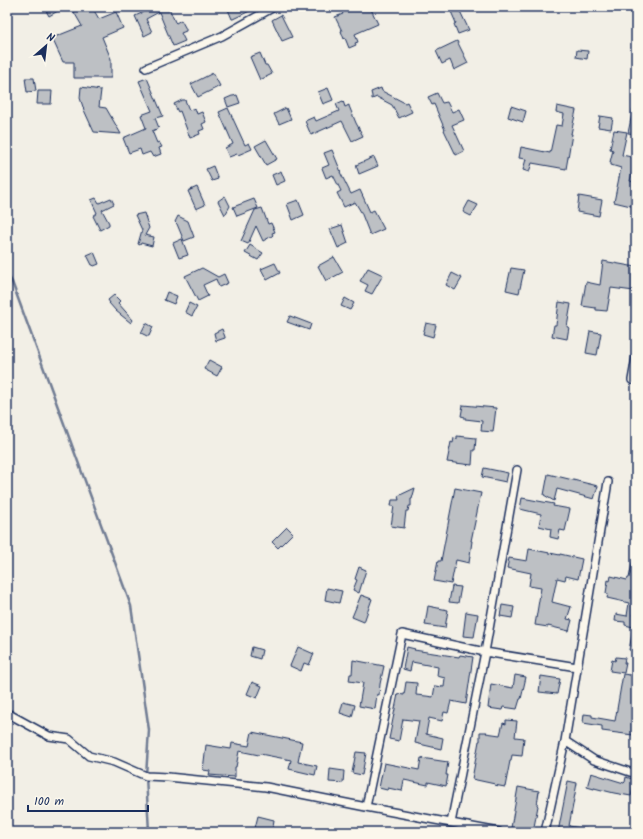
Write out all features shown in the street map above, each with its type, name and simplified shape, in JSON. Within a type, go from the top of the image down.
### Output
[{"type":"street","points":[[146,68],[222,36],[274,7]]},
{"type":"street","points":[[632,380],[636,357]]},
{"type":"street","points":[[451,823],[485,652],[517,470]]},
{"type":"street","points":[[545,832],[565,741],[608,482]]},
{"type":"street","points":[[366,807],[402,634],[485,652],[577,667]]},
{"type":"street","points":[[7,712],[49,736],[69,739],[89,756],[114,762],[146,776],[266,787],[499,832]]},
{"type":"street","points":[[565,741],[594,760],[636,774]]},
{"type":"building","points":[[44,7],[65,7],[49,16]]},
{"type":"building","points":[[71,7],[92,7],[99,19],[116,12],[123,28],[102,37],[111,59],[111,78],[74,78],[74,62],[63,62],[52,38],[82,26]]},
{"type":"building","points":[[151,7],[170,7],[169,8],[175,22],[176,23],[181,20],[186,29],[186,31],[181,33],[185,41],[173,46],[159,12],[146,19],[152,32],[144,36],[135,16]]},
{"type":"building","points":[[227,7],[258,7],[232,19]]},
{"type":"building","points":[[339,7],[370,7],[378,24],[355,34],[358,42],[355,43],[356,45],[349,48],[335,17],[343,14]]},
{"type":"building","points":[[449,7],[458,7],[469,30],[458,34],[454,24],[456,23]]},
{"type":"building","points":[[281,15],[292,37],[282,41],[272,20]]},
{"type":"building","points":[[457,41],[468,63],[454,70],[450,60],[442,64],[436,51]]},
{"type":"building","points":[[577,50],[588,51],[587,59],[576,57]]},
{"type":"building","points":[[260,53],[265,65],[267,65],[272,74],[260,80],[250,57]]},
{"type":"building","points":[[213,73],[220,86],[198,97],[191,84]]},
{"type":"building","points":[[25,78],[34,78],[36,91],[27,92]]},
{"type":"building","points":[[147,78],[163,116],[155,118],[159,128],[152,131],[157,143],[159,142],[162,147],[159,148],[161,154],[153,157],[150,152],[142,155],[140,149],[129,153],[123,138],[146,128],[141,115],[152,111],[139,81]]},
{"type":"building","points":[[81,87],[101,90],[99,107],[106,108],[121,134],[94,132],[80,98]]},
{"type":"building","points":[[328,88],[333,100],[323,104],[318,92]]},
{"type":"building","points":[[381,88],[382,91],[405,103],[407,102],[412,112],[399,118],[392,105],[377,97],[372,99],[371,92]]},
{"type":"building","points":[[38,91],[52,91],[51,104],[37,104]]},
{"type":"building","points":[[437,93],[442,103],[447,102],[452,112],[459,109],[464,120],[452,125],[464,151],[456,155],[434,104],[432,105],[428,97]]},
{"type":"building","points":[[237,95],[240,103],[228,107],[225,99]]},
{"type":"building","points":[[185,100],[189,110],[195,108],[197,114],[202,112],[206,122],[202,124],[204,129],[199,131],[200,134],[190,138],[180,111],[178,112],[174,104]]},
{"type":"building","points":[[343,101],[345,107],[349,105],[363,136],[352,141],[342,121],[311,135],[305,121],[314,117],[316,121],[339,111],[336,104]]},
{"type":"building","points":[[511,106],[526,111],[523,122],[508,117]]},
{"type":"building","points":[[557,106],[576,110],[566,169],[532,163],[529,172],[523,170],[526,159],[519,158],[521,147],[550,153],[556,125],[562,126],[564,114],[556,112]]},
{"type":"building","points":[[228,108],[245,145],[249,143],[252,149],[229,157],[225,148],[233,144],[219,112]]},
{"type":"building","points":[[286,108],[291,119],[279,124],[274,114]]},
{"type":"building","points":[[633,109],[636,109],[636,134],[628,133]]},
{"type":"building","points":[[600,116],[613,118],[611,129],[598,127]]},
{"type":"building","points":[[614,130],[627,132],[622,155],[636,158],[630,181],[636,182],[635,207],[614,202],[621,168],[611,165],[610,162],[613,150],[610,149]]},
{"type":"building","points":[[266,140],[277,159],[266,165],[255,146]]},
{"type":"building","points":[[332,150],[340,172],[351,194],[360,190],[370,212],[374,210],[384,229],[370,235],[361,212],[355,202],[344,207],[337,193],[341,191],[333,175],[326,178],[322,168],[329,165],[324,153]]},
{"type":"building","points":[[374,157],[378,166],[359,174],[356,165]]},
{"type":"building","points":[[213,166],[218,179],[212,181],[206,169]]},
{"type":"building","points":[[281,171],[285,181],[276,185],[272,175]]},
{"type":"building","points":[[197,187],[205,205],[196,209],[188,191]]},
{"type":"building","points":[[225,196],[230,206],[225,215],[218,201]]},
{"type":"building","points":[[579,196],[602,200],[599,216],[577,212]]},
{"type":"building","points":[[96,198],[99,203],[111,198],[114,204],[102,210],[109,225],[100,230],[93,216],[97,213],[91,200]]},
{"type":"building","points":[[254,199],[258,208],[237,216],[233,207]]},
{"type":"building","points":[[298,200],[304,215],[293,220],[287,204]]},
{"type":"building","points":[[469,201],[478,205],[471,216],[463,212]]},
{"type":"building","points":[[262,208],[268,224],[271,223],[275,232],[272,233],[272,236],[263,241],[256,226],[248,244],[241,241],[255,210]]},
{"type":"building","points":[[144,213],[149,228],[145,235],[154,237],[152,246],[141,243],[140,245],[138,244],[142,230],[135,215]]},
{"type":"building","points":[[178,216],[188,221],[194,237],[184,241],[175,222]]},
{"type":"building","points":[[342,225],[348,243],[338,248],[330,229]]},
{"type":"building","points":[[182,239],[188,255],[179,258],[173,243]]},
{"type":"building","points":[[250,245],[263,253],[258,260],[245,253]]},
{"type":"building","points":[[94,252],[99,264],[94,266],[87,255]]},
{"type":"building","points":[[334,257],[343,272],[326,281],[318,266]]},
{"type":"building","points":[[603,261],[636,267],[634,291],[611,288],[607,311],[582,306],[586,282],[600,285]]},
{"type":"building","points":[[275,263],[280,273],[267,280],[261,269]]},
{"type":"building","points":[[202,268],[218,277],[224,274],[228,283],[219,287],[216,279],[203,285],[208,296],[198,301],[185,276]]},
{"type":"building","points":[[368,268],[383,275],[372,294],[365,291],[368,285],[360,281]]},
{"type":"building","points":[[511,268],[524,270],[519,293],[506,290]]},
{"type":"building","points":[[452,273],[462,278],[455,290],[446,285]]},
{"type":"building","points":[[167,292],[177,296],[174,304],[164,300]]},
{"type":"building","points":[[114,295],[120,301],[118,303],[133,320],[131,323],[116,311],[109,303],[108,300]]},
{"type":"building","points":[[345,298],[354,303],[350,310],[341,306]]},
{"type":"building","points":[[559,302],[571,304],[567,327],[569,327],[567,339],[552,336],[554,325],[556,325]]},
{"type":"building","points":[[189,303],[197,307],[192,316],[185,312]]},
{"type":"building","points":[[290,316],[311,324],[309,330],[287,322]]},
{"type":"building","points":[[146,323],[153,327],[149,336],[141,333]]},
{"type":"building","points":[[426,323],[436,325],[433,337],[423,334]]},
{"type":"building","points":[[222,329],[225,338],[216,341],[214,333]]},
{"type":"building","points":[[590,331],[601,333],[597,355],[586,353]]},
{"type":"building","points":[[209,360],[222,367],[217,376],[204,369]]},
{"type":"building","points":[[463,405],[496,408],[493,432],[481,431],[482,421],[465,419],[465,417],[461,416]]},
{"type":"building","points":[[457,436],[476,438],[475,450],[473,450],[472,465],[447,462],[451,442],[453,443],[454,438],[457,439]]},
{"type":"building","points":[[484,468],[508,473],[506,482],[482,477]]},
{"type":"building","points":[[548,474],[598,486],[594,499],[557,489],[554,501],[544,495]]},
{"type":"building","points":[[415,488],[411,499],[411,506],[409,506],[408,511],[406,511],[404,528],[391,526],[394,506],[391,506],[392,500],[399,500],[398,496]]},
{"type":"building","points":[[455,488],[481,493],[471,541],[469,563],[456,560],[451,584],[434,581],[438,561],[441,561]]},
{"type":"building","points":[[522,498],[554,504],[553,506],[570,509],[565,531],[560,530],[558,539],[550,537],[551,529],[539,526],[541,514],[520,509]]},
{"type":"building","points":[[287,527],[293,533],[278,548],[272,542]]},
{"type":"building","points":[[529,549],[582,559],[578,579],[566,576],[565,580],[557,578],[552,602],[571,607],[567,619],[572,620],[569,631],[548,626],[535,625],[541,588],[529,586],[531,573],[507,568],[509,558],[527,561]]},
{"type":"building","points":[[633,559],[636,559],[636,605],[633,615],[635,615],[633,627],[625,625],[625,622],[615,621],[616,614],[627,616],[629,603],[607,598],[608,594],[606,593],[608,580],[610,581],[611,576],[627,580],[629,578]]},
{"type":"building","points":[[359,567],[366,570],[359,593],[353,590],[357,580],[355,579]]},
{"type":"building","points":[[452,586],[461,587],[458,603],[449,602]]},
{"type":"building","points":[[327,588],[342,591],[339,603],[325,600]]},
{"type":"building","points":[[361,595],[372,599],[364,622],[352,617]]},
{"type":"building","points":[[502,605],[514,607],[512,618],[500,616]]},
{"type":"building","points":[[428,606],[448,610],[445,628],[425,625]]},
{"type":"building","points":[[466,612],[478,614],[474,637],[463,636]]},
{"type":"building","points":[[633,629],[636,630],[636,651],[629,650]]},
{"type":"building","points":[[252,647],[262,650],[260,659],[250,656]]},
{"type":"building","points":[[298,647],[314,654],[309,665],[304,663],[301,671],[290,666]]},
{"type":"building","points":[[407,647],[415,649],[414,650],[459,657],[460,655],[473,657],[466,704],[451,701],[448,713],[444,712],[442,721],[429,718],[426,734],[443,738],[441,749],[415,743],[419,721],[403,719],[399,741],[389,739],[398,694],[404,695],[406,682],[417,683],[416,695],[433,697],[435,686],[444,687],[445,678],[437,676],[438,667],[412,662],[410,671],[403,669]]},
{"type":"building","points":[[616,657],[625,658],[624,663],[626,663],[624,673],[610,671],[612,660],[615,661]]},
{"type":"building","points":[[353,660],[384,666],[375,709],[359,706],[363,683],[349,681],[350,674],[352,674]]},
{"type":"building","points":[[623,674],[636,676],[634,689],[636,689],[633,708],[636,708],[636,716],[633,735],[602,731],[602,726],[583,723],[584,714],[615,721]]},
{"type":"building","points":[[515,675],[526,677],[517,709],[503,707],[502,710],[488,708],[491,684],[513,688]]},
{"type":"building","points":[[541,676],[560,679],[557,694],[539,692]]},
{"type":"building","points":[[252,682],[262,686],[257,698],[247,694]]},
{"type":"building","points":[[343,702],[355,705],[352,717],[340,713]]},
{"type":"building","points":[[506,720],[517,721],[515,737],[524,738],[522,756],[512,755],[505,787],[472,779],[480,741],[480,732],[500,735],[503,723],[506,724]]},
{"type":"building","points":[[252,732],[302,742],[298,762],[317,766],[315,775],[289,769],[291,760],[239,751],[235,767],[235,777],[209,775],[210,771],[203,770],[206,745],[231,749],[232,743],[249,746]]},
{"type":"building","points":[[356,752],[366,753],[362,775],[352,773]]},
{"type":"building","points":[[421,758],[448,762],[446,786],[428,782],[428,785],[404,780],[402,791],[379,788],[384,763],[419,770]]},
{"type":"building","points":[[330,769],[344,771],[343,783],[329,782]]},
{"type":"building","points":[[591,773],[624,783],[626,777],[635,780],[631,796],[587,787]]},
{"type":"building","points":[[568,781],[577,783],[569,826],[587,829],[586,832],[558,832]]},
{"type":"building","points":[[518,787],[539,791],[533,832],[511,828]]},
{"type":"building","points":[[258,816],[274,820],[272,832],[255,828]]},
{"type":"waterway","points":[[7,274],[12,282],[131,606],[149,730],[146,776],[149,832]]}]
